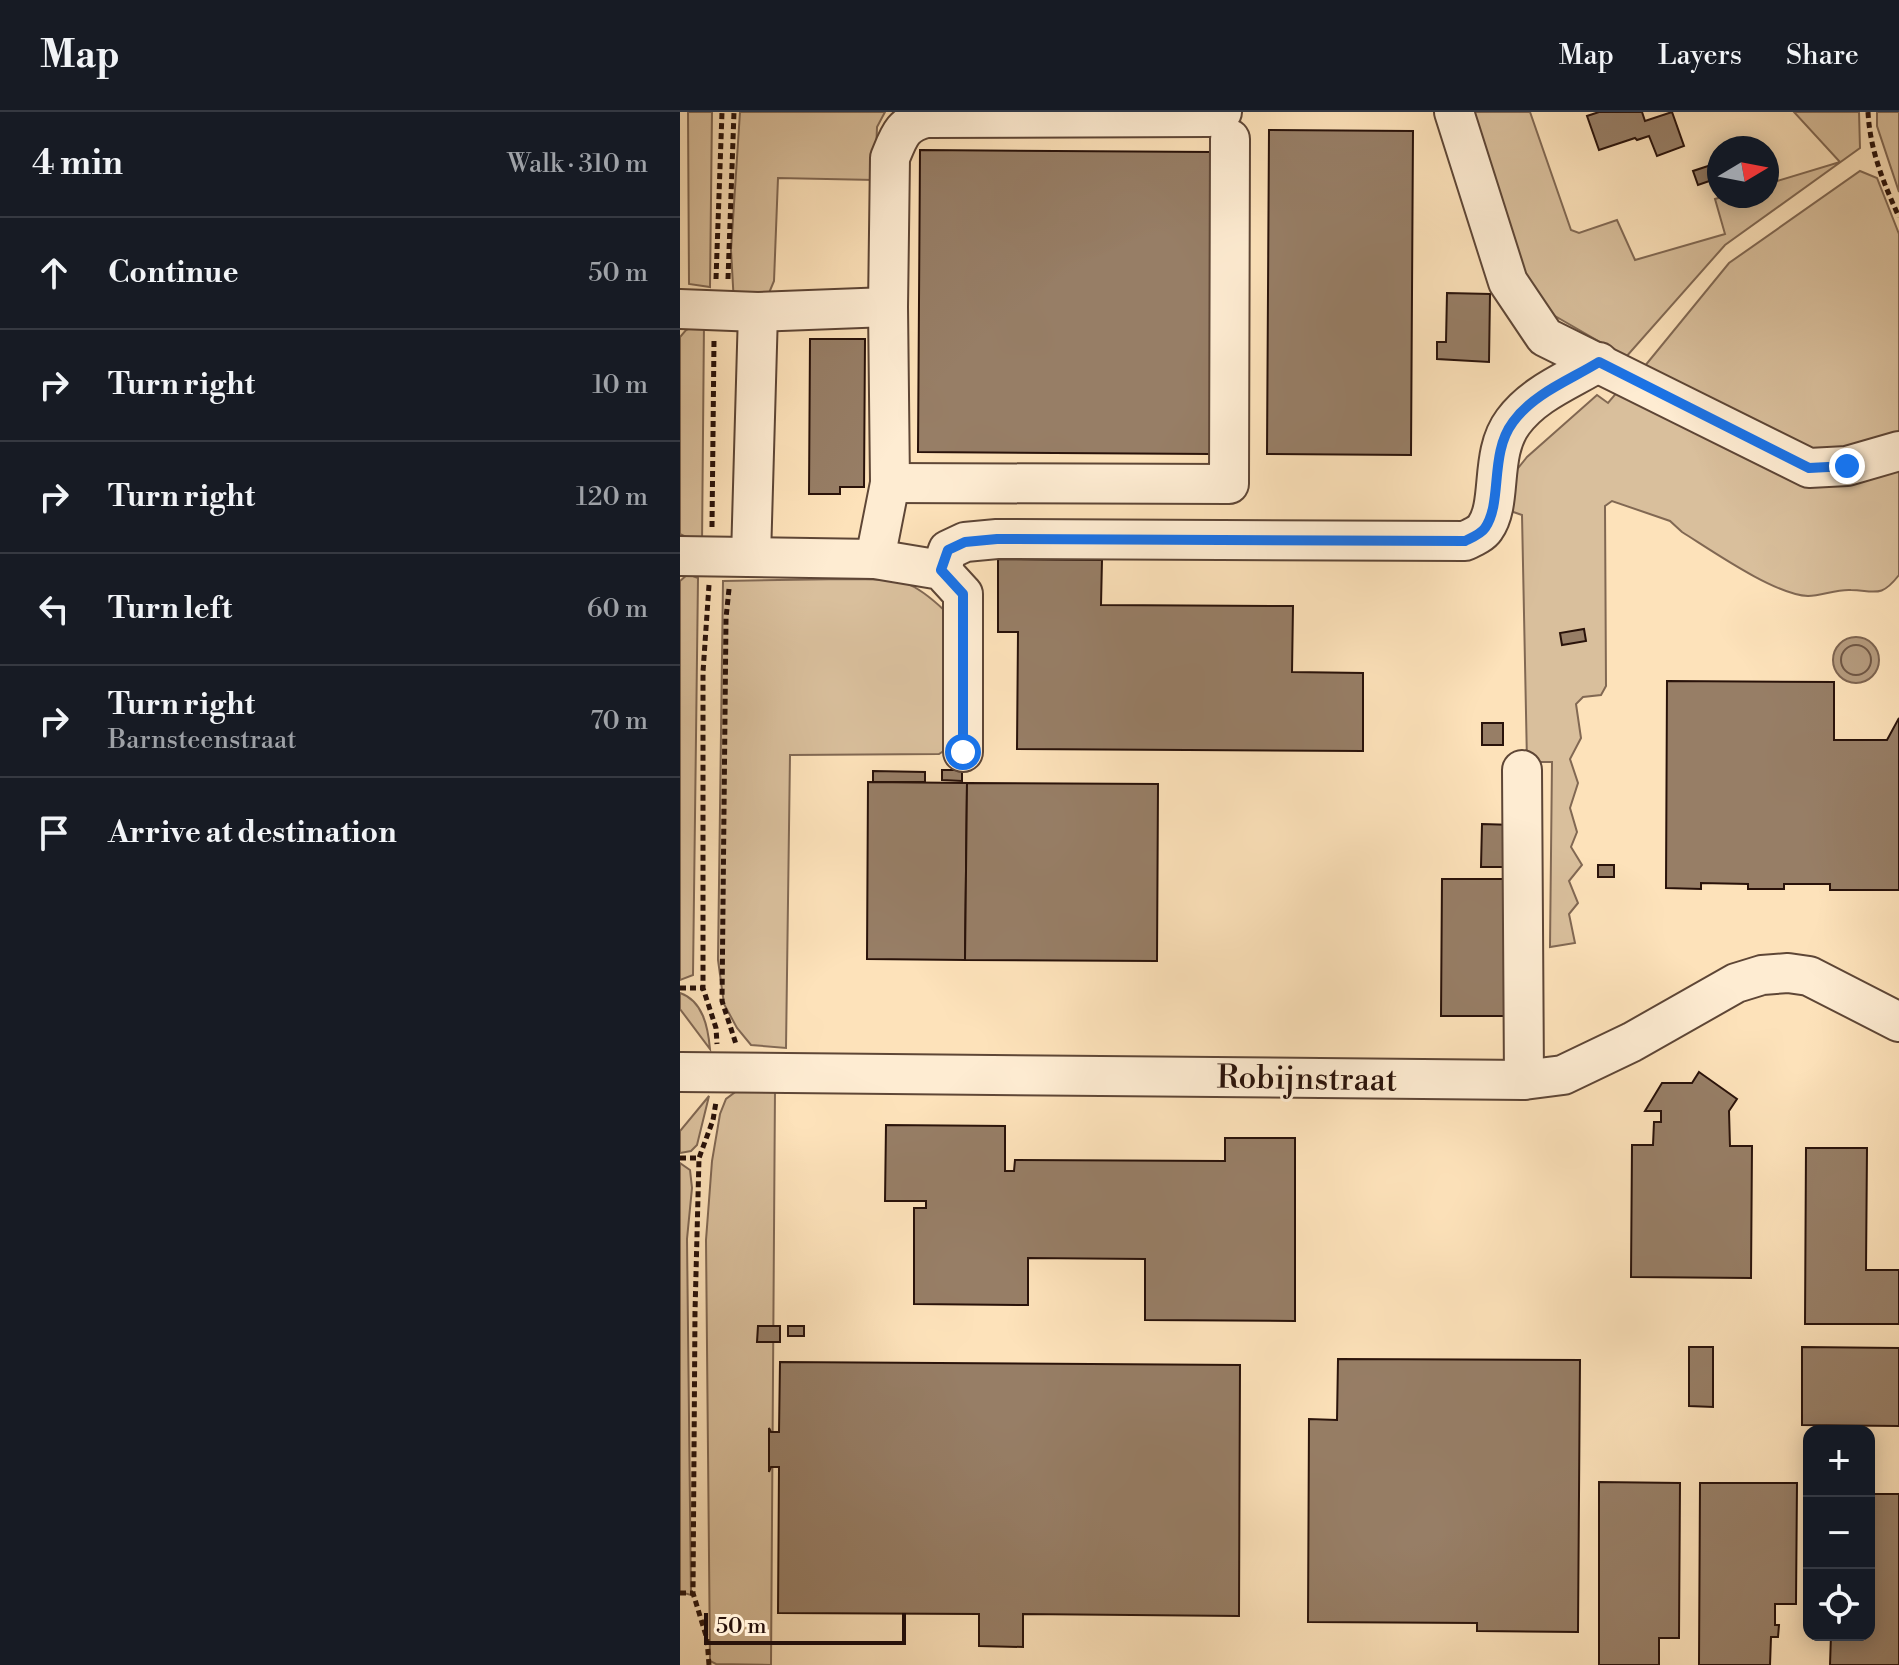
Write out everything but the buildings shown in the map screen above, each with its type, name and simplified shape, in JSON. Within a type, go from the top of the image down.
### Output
[{"type":"street","points":[[1454,112],[1508,282],[1545,337],[1809,468],[1847,466],[1899,451]]},
{"type":"street","points":[[875,559],[890,483],[890,158],[910,122],[926,118],[1209,117],[1226,126],[1229,484],[890,483]]},
{"type":"street","points":[[680,309],[743,312],[888,307]]},
{"type":"street","points":[[741,568],[743,312]]},
{"type":"street","points":[[941,570],[948,550],[965,542],[997,539],[1465,541],[1484,530],[1492,512],[1501,444],[1513,421],[1536,399],[1599,362]]},
{"type":"street","points":[[680,556],[741,568],[875,559],[941,570],[963,594],[963,752]]},
{"type":"street","points":[[1522,770],[1524,1080]]},
{"type":"street","name":"Robijnstraat","points":[[680,1072],[728,1062],[1524,1080],[1563,1075],[1632,1042],[1736,983],[1762,975],[1788,973],[1809,976],[1899,1022]]},
{"type":"path","points":[[734,112],[743,312]]},
{"type":"path","points":[[1868,112],[1870,140],[1899,217]]},
{"type":"path","points":[[709,1665],[707,1639],[693,1593],[699,1158],[713,1120],[728,1062],[722,1001],[726,618],[741,568]]},
{"type":"path","points":[[680,988],[703,988],[728,1062]]},
{"type":"path","points":[[680,1158],[699,1158]]},
{"type":"path","points":[[680,1593],[693,1593]]},
{"type":"shaded area","points":[[688,112],[712,112],[710,287],[689,284]]},
{"type":"shaded area","points":[[740,112],[885,112],[877,127],[875,180],[778,178],[774,281],[769,293],[734,304],[731,250]]},
{"type":"shaded area","points":[[1463,112],[1530,112],[1571,230],[1579,233],[1617,220],[1635,260],[1725,234],[1718,208],[1776,208],[1725,245],[1626,357],[1555,316],[1540,301],[1520,263]]},
{"type":"shaded area","points":[[1794,112],[1859,112],[1860,148],[1779,206],[1779,180],[1840,162]]},
{"type":"shaded area","points":[[1877,112],[1899,112],[1899,192],[1877,126]]},
{"type":"shaded area","points":[[1860,171],[1877,178],[1899,234],[1899,443],[1819,465],[1644,367],[1729,263]]},
{"type":"shaded area","points":[[704,322],[702,545],[680,534],[680,337],[686,330]]},
{"type":"shaded area","points":[[1630,377],[1804,477],[1899,466],[1899,575],[1878,592],[1845,590],[1808,596],[1794,594],[1744,570],[1682,532],[1670,521],[1612,501],[1605,506],[1606,686],[1601,695],[1583,697],[1576,704],[1581,738],[1570,759],[1578,783],[1570,808],[1577,832],[1571,847],[1582,865],[1569,881],[1578,903],[1569,914],[1575,943],[1550,947],[1552,762],[1527,762],[1522,515],[1502,508],[1507,482],[1527,457],[1597,395],[1608,403]]},
{"type":"shaded area","points":[[688,574],[698,578],[693,975],[680,980],[680,581]]},
{"type":"shaded area","points":[[878,579],[910,585],[945,611],[948,748],[939,754],[790,755],[786,1048],[751,1045],[724,1004],[718,960],[723,581]]},
{"type":"shaded area","points":[[680,993],[699,1008],[706,1024],[710,1049],[680,1009]]},
{"type":"shaded area","points":[[775,1088],[771,1665],[716,1664],[710,1661],[706,1240],[712,1161],[720,1114],[726,1099],[738,1090]]},
{"type":"shaded area","points":[[709,1096],[697,1145],[691,1151],[680,1153],[680,1131]]},
{"type":"shaded area","points":[[680,1163],[690,1170],[692,1188],[687,1239],[691,1595],[680,1592]]},
{"type":"water","points":[[1856,637],[1872,644],[1879,660],[1872,676],[1856,683],[1840,676],[1833,660],[1840,644]]},
{"type":"route","points":[[963,752],[963,594],[941,570],[948,550],[965,542],[997,539],[1465,541],[1484,530],[1492,512],[1501,444],[1513,421],[1536,399],[1599,362],[1809,468],[1847,466]]}]
